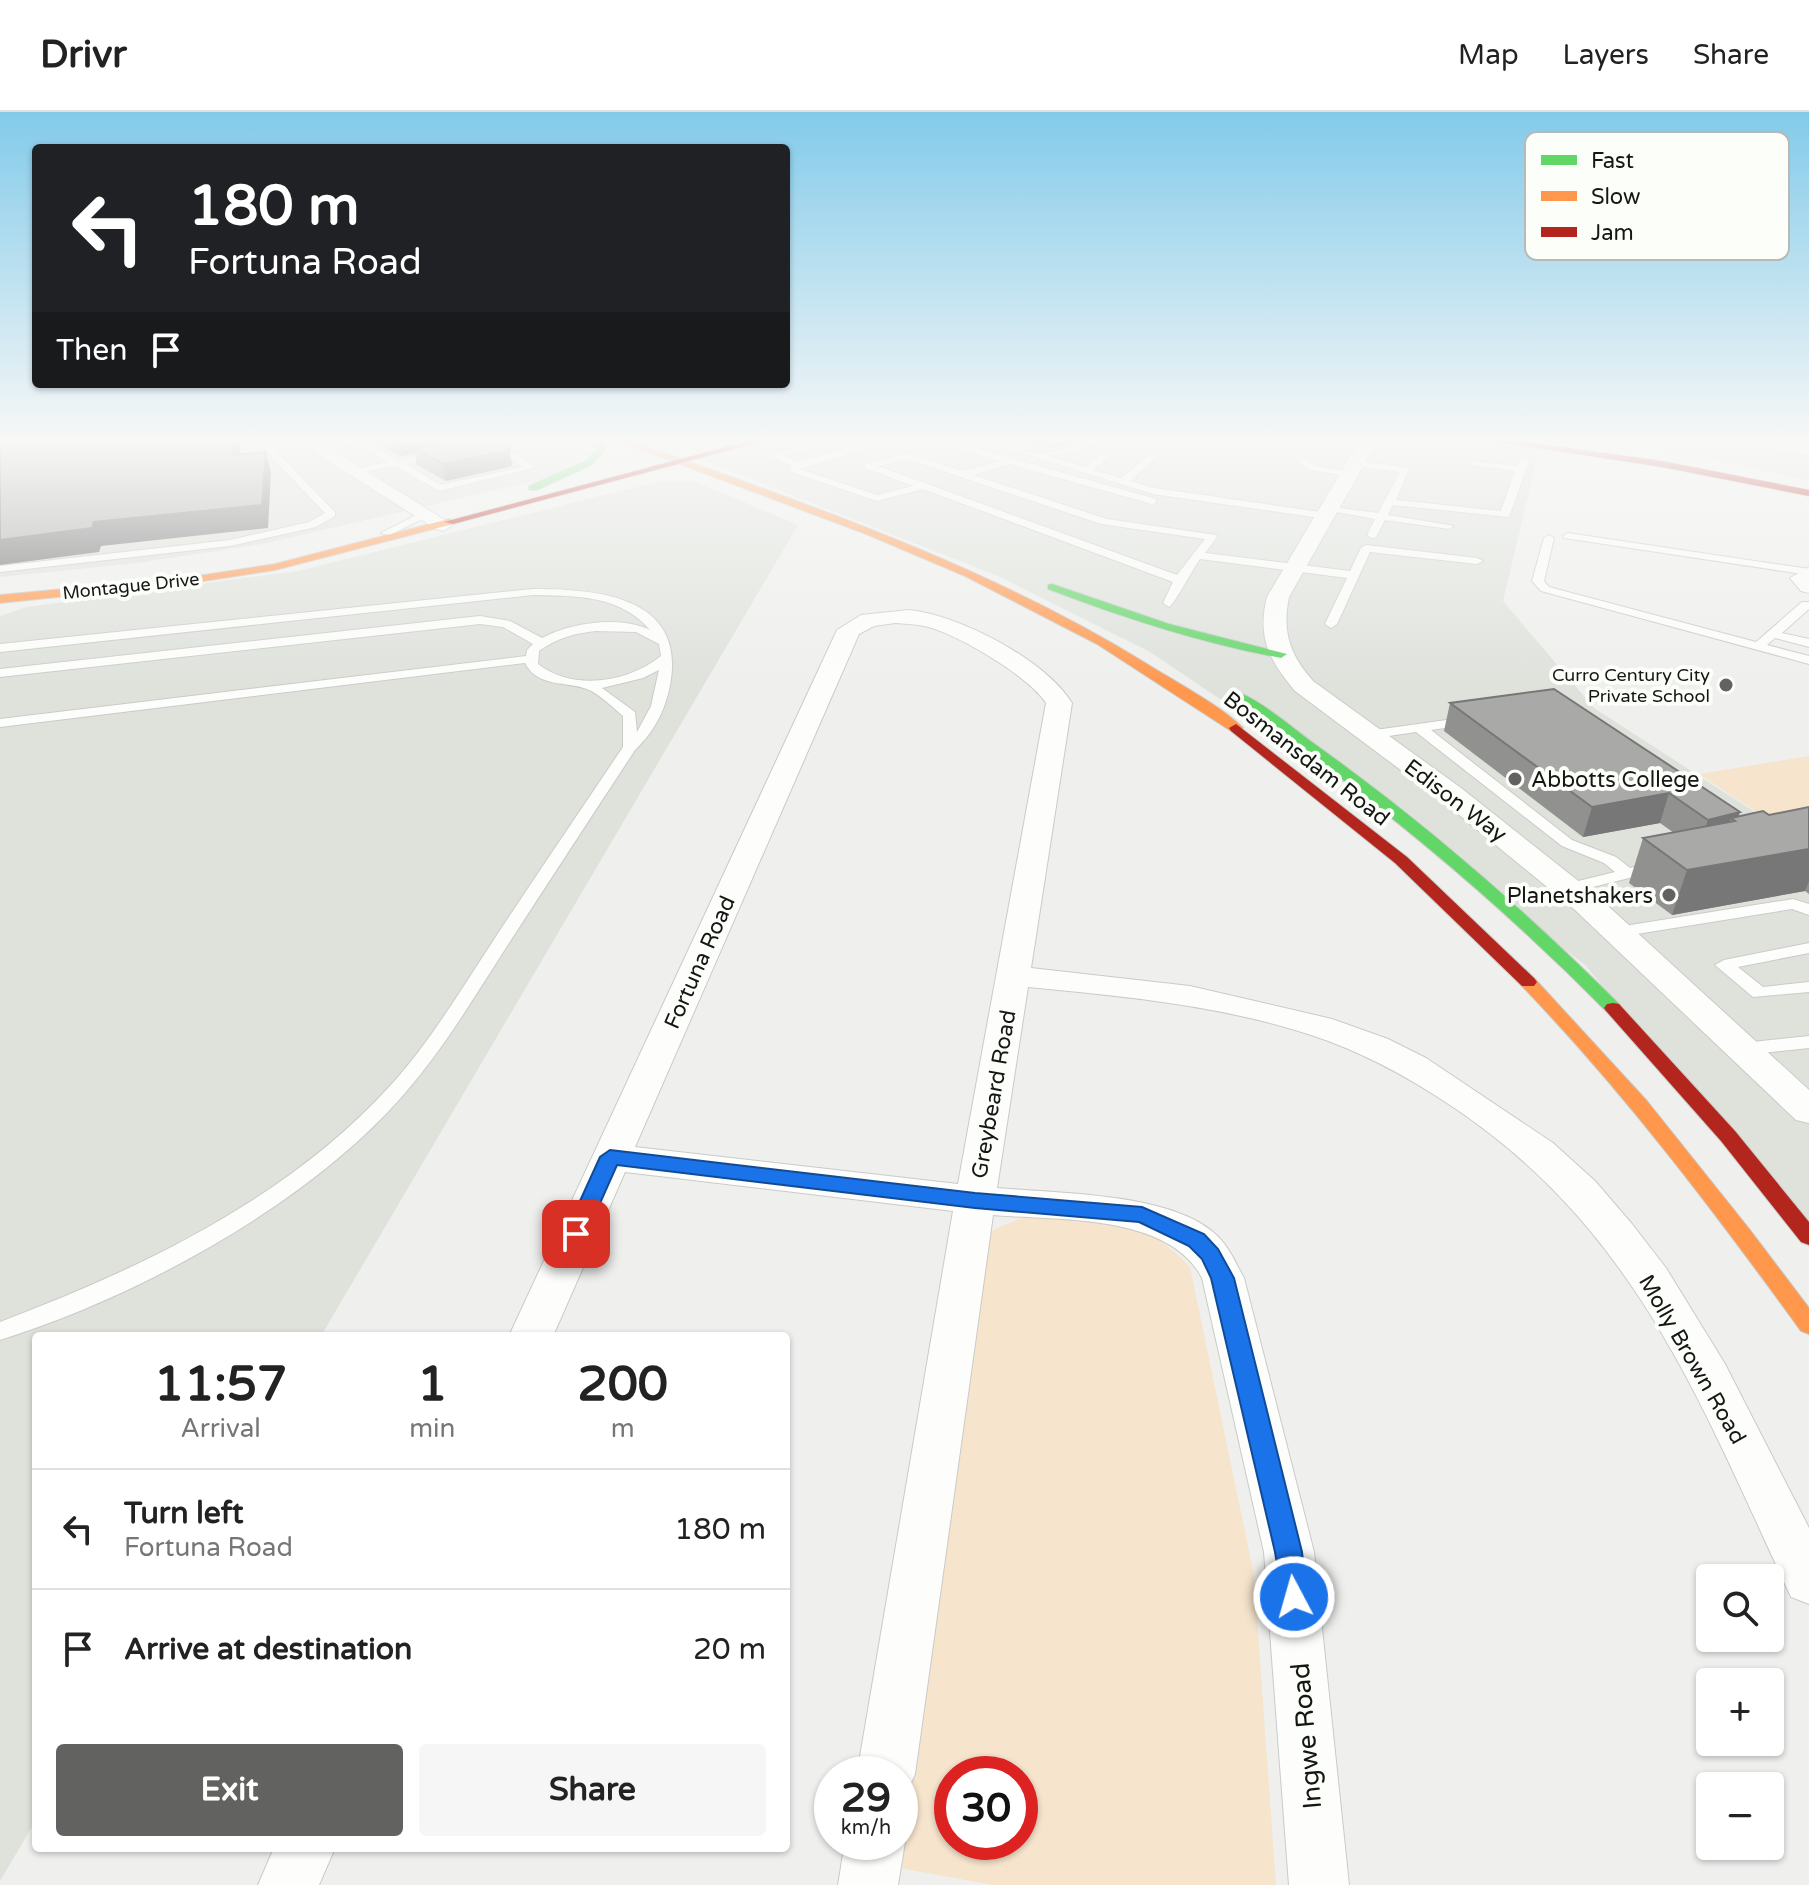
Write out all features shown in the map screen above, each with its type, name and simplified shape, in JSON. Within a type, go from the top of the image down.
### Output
[{"type":"main road","name":"Montague Drive","points":[[0,588],[213,561],[385,523]]},
{"type":"main road","name":"Montague Drive","points":[[0,599],[249,571],[451,523]]},
{"type":"main road","name":"Bosmansdam Road","points":[[847,523],[946,563],[1071,623],[1193,701],[1326,799],[1514,968],[1581,1038],[1681,1153],[1809,1325]]},
{"type":"main road","points":[[1149,641],[1036,581],[1179,633],[1278,644]]},
{"type":"main road","name":"Bosmansdam Road","points":[[1217,683],[1299,737],[1454,856],[1570,964],[1729,1134],[1809,1237]]},
{"type":"street","points":[[439,523],[443,525]]},
{"type":"street","points":[[1278,644],[1272,624],[1278,597],[1304,566],[1324,523]]},
{"type":"street","name":"Greybeard Road","points":[[889,1756],[975,1200],[1058,696],[1047,684],[944,624],[891,618]]},
{"type":"street","name":"Fortuna Road","points":[[533,1332],[849,630],[872,619],[891,618]]},
{"type":"street","name":"Edison Way","points":[[1278,644],[1304,686],[1451,794],[1568,888],[1809,1111]]},
{"type":"street","name":"Molly Brown Road","points":[[1013,976],[1169,991],[1364,1041],[1433,1077],[1514,1130],[1581,1191],[1655,1287],[1719,1394],[1809,1581]]},
{"type":"street","name":"Ingwe Road","points":[[610,1157],[975,1200],[1142,1215],[1197,1240],[1210,1254],[1223,1278],[1289,1552],[1319,1885]]},
{"type":"street","points":[[288,1885],[303,1852]]},
{"type":"street","points":[[868,1885],[872,1860]]},
{"type":"lane","points":[[0,569],[231,543],[318,523]]},
{"type":"lane","points":[[1024,523],[1179,580]]},
{"type":"lane","points":[[1110,523],[1212,537],[1179,580],[1169,603]]},
{"type":"lane","points":[[1372,535],[1379,523]]},
{"type":"lane","points":[[1425,523],[1449,526]]},
{"type":"lane","points":[[1757,647],[1773,634],[1807,584],[1771,568],[1663,548],[1568,536],[1558,530],[1538,531],[1549,538],[1538,581],[1545,589],[1757,647],[1809,660]]},
{"type":"lane","points":[[1331,624],[1353,575],[1370,547],[1477,561]]},
{"type":"lane","points":[[1202,552],[1353,575]]},
{"type":"lane","points":[[0,648],[533,592],[586,594],[641,609],[665,642],[667,657],[663,693],[656,714],[641,737],[630,747],[428,1053],[383,1106],[314,1166],[235,1222],[148,1270],[0,1331]]},
{"type":"lane","points":[[0,673],[480,620],[506,624],[541,643]]},
{"type":"lane","points":[[0,723],[530,659],[541,643],[575,630],[608,627],[639,629],[665,642]]},
{"type":"lane","points":[[1773,634],[1809,643]]},
{"type":"lane","points":[[530,659],[537,672],[550,678],[588,683],[638,675],[667,657]]},
{"type":"lane","points":[[588,683],[630,715],[630,747]]},
{"type":"lane","points":[[1368,735],[1478,719]]},
{"type":"lane","points":[[1419,728],[1567,843],[1610,860],[1626,873]]},
{"type":"lane","points":[[1568,888],[1669,864]]},
{"type":"lane","points":[[1618,932],[1793,904],[1809,910]]},
{"type":"lane","points":[[1809,948],[1724,965],[1759,993],[1809,987]]},
{"type":"lane","points":[[1743,1049],[1809,1042]]},
{"type":"shaded area","points":[[0,523],[354,523],[263,544],[137,563],[0,577]]},
{"type":"shaded area","points":[[493,523],[798,525],[323,1332],[32,1332],[32,1827],[0,1881],[0,616],[27,607],[298,571]]},
{"type":"shaded area","points":[[862,523],[1522,523],[1503,601],[1594,708],[1809,847],[1809,1231],[1585,965],[1361,794],[1150,652],[998,576]]},
{"type":"shaded area","points":[[1809,756],[1809,847],[1699,774]]},
{"type":"shaded area","points":[[1026,1216],[1096,1219],[1134,1227],[1171,1249],[1190,1267],[1254,1575],[1276,1885],[993,1885],[899,1868],[900,1860],[918,1860],[918,1756],[915,1756],[991,1231]]},
{"type":"building","points":[[0,523],[94,523],[92,528],[0,540]]},
{"type":"building","points":[[1554,689],[1740,812],[1708,820],[1669,793],[1592,807],[1450,703]]},
{"type":"building","points":[[1809,807],[1809,849],[1687,870],[1643,838],[1735,821],[1731,818],[1763,811],[1769,815]]},
{"type":"traffic: fast","points":[[1052,587],[1193,635],[1281,654]]},
{"type":"traffic: fast","points":[[1235,695],[1336,766],[1432,841],[1525,921],[1613,1008]]},
{"type":"traffic: slow","points":[[0,599],[191,580],[275,567],[446,523]]},
{"type":"traffic: slow","points":[[845,523],[969,573],[1046,611],[1156,675],[1236,728]]},
{"type":"traffic: slow","points":[[1528,982],[1640,1105],[1809,1325]]},
{"type":"traffic: jam","points":[[1236,728],[1401,860],[1528,982]]},
{"type":"traffic: jam","points":[[1613,1008],[1728,1136],[1809,1237]]},
{"type":"place","name":"Curro Century City Private School","points":[[1726,685]]},
{"type":"place","name":"Abbotts College","points":[[1515,779]]},
{"type":"place","name":"Planetshakers","points":[[1669,895]]},
{"type":"route","points":[[576,1234],[610,1157],[975,1200],[1142,1215],[1177,1228],[1197,1240],[1210,1254],[1223,1278],[1289,1552],[1294,1597]]}]
